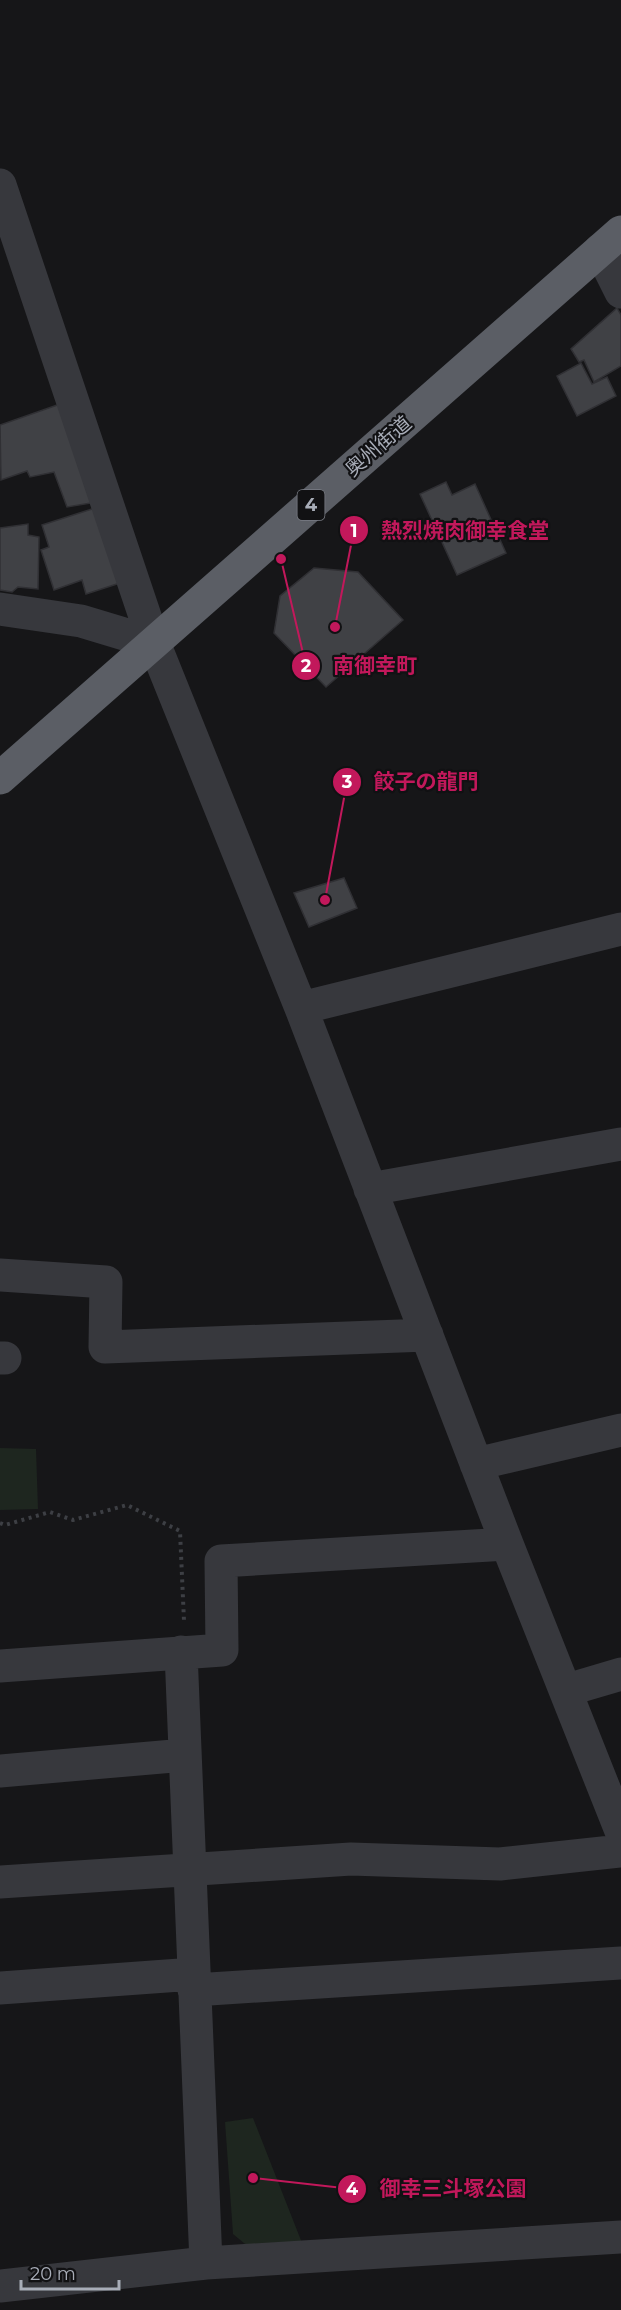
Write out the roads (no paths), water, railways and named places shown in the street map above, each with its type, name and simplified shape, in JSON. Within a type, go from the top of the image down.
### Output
[{"type":"highway","name":"奥州街道","points":[[0,778],[610,241]]},
{"type":"street","points":[[0,185],[154,643],[301,1008],[507,1544],[567,1690],[621,1831]]},
{"type":"street","points":[[610,241],[621,292]]},
{"type":"street","points":[[0,609],[81,621],[154,643]]},
{"type":"street","points":[[301,1008],[621,929]]},
{"type":"street","points":[[370,1189],[621,1144]]},
{"type":"street","points":[[0,1275],[106,1282],[105,1347],[427,1335]]},
{"type":"street","points":[[476,1464],[621,1431]]},
{"type":"street","points":[[0,1666],[183,1639],[222,1650],[221,1562],[507,1544]]},
{"type":"street","points":[[183,1639],[185,1755],[206,2263]]},
{"type":"street","points":[[567,1690],[621,1674]]},
{"type":"street","points":[[0,1771],[185,1755]]},
{"type":"street","points":[[0,1882],[351,1859],[500,1864],[621,1851]]},
{"type":"street","points":[[0,1988],[194,1982],[621,1963]]},
{"type":"street","points":[[0,2286],[206,2263],[621,2237]]},
{"type":"place","name":"南御幸町","points":[[281,559]]},
{"type":"place","name":"熱烈焼肉御幸食堂","points":[[335,627]]},
{"type":"place","name":"餃子の龍門","points":[[325,900]]},
{"type":"place","name":"御幸三斗塚公園","points":[[253,2178]]}]
